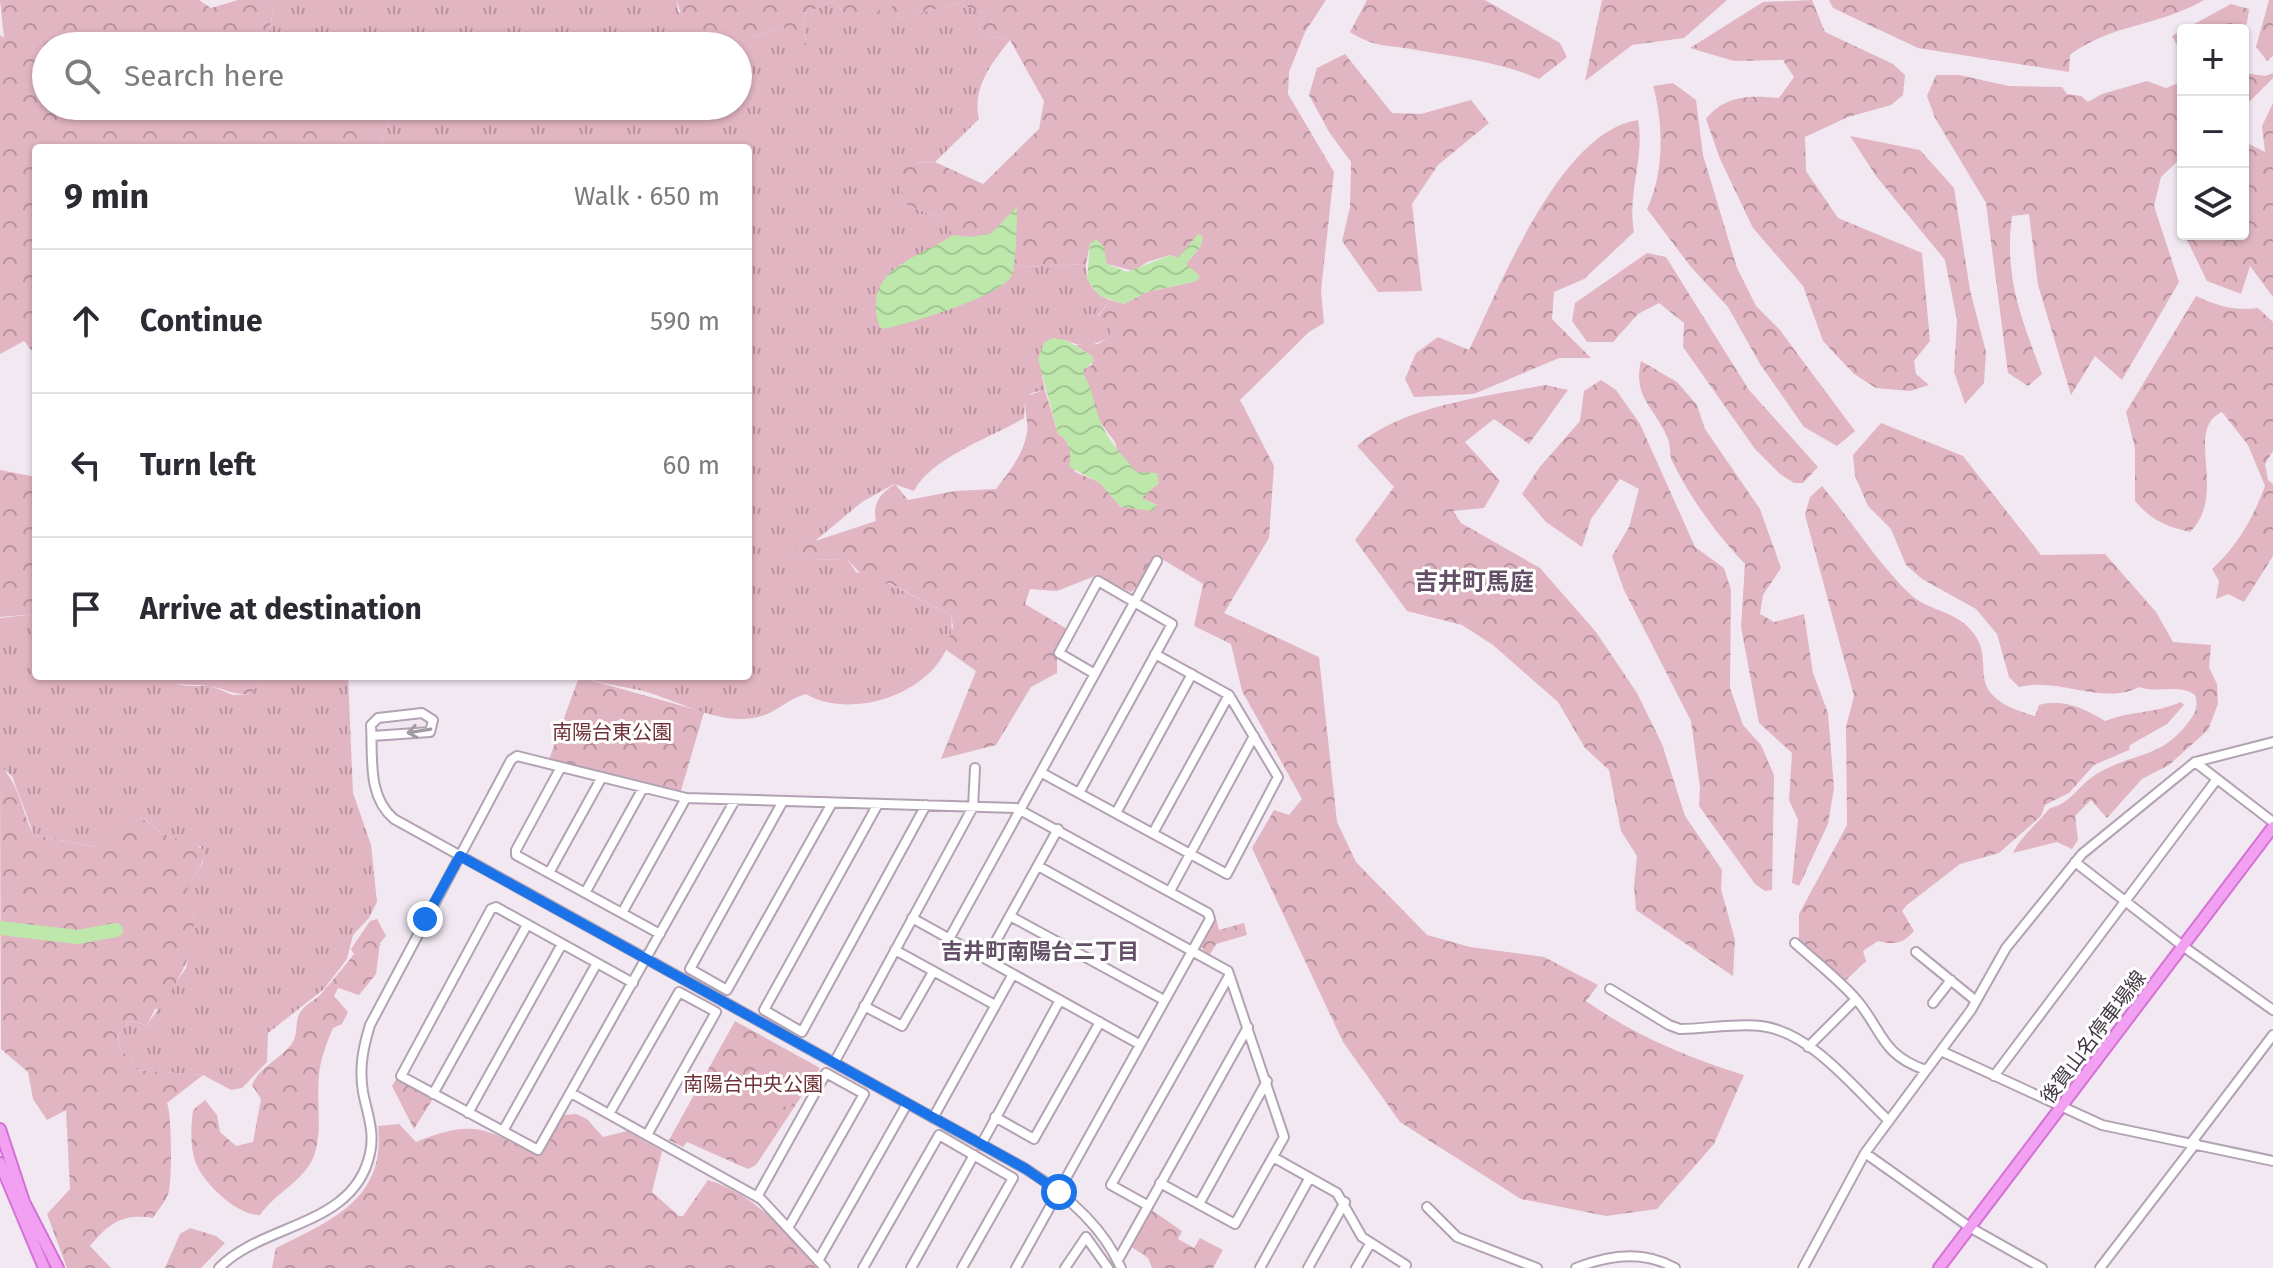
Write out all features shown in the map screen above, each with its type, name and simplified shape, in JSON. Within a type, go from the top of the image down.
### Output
[{"type":"main road","name":"後賀山名停車場線","points":[[1939,1268],[2184,947],[2273,824]]},
{"type":"main road","points":[[0,1129],[24,1202],[58,1268]]},
{"type":"main road","points":[[0,1163],[44,1268]]},
{"type":"street","points":[[949,939],[1157,561]]},
{"type":"street","points":[[1079,793],[1172,624],[1098,581],[1059,653],[1095,674]]},
{"type":"street","points":[[1042,773],[1227,874],[1278,777],[1229,695],[1155,654]]},
{"type":"street","points":[[1116,813],[1192,674]]},
{"type":"street","points":[[1153,833],[1229,695]]},
{"type":"street","points":[[372,736],[430,732],[433,720],[422,713],[378,718],[371,725],[374,784],[386,812],[981,1145],[1059,1192],[1089,1220],[1120,1264]]},
{"type":"street","points":[[1170,891],[1254,736]]},
{"type":"street","points":[[1803,1268],[1865,1153],[1976,1001],[2006,948],[2075,862],[2195,762],[2273,742]]},
{"type":"street","points":[[219,1268],[237,1250],[256,1240],[292,1230],[325,1211],[353,1190],[365,1170],[372,1133],[361,1077],[362,1053],[370,1025],[511,760],[517,756],[686,798],[1022,809],[1208,913],[1210,919],[1016,1268]]},
{"type":"street","points":[[2195,762],[2273,824]]},
{"type":"street","points":[[561,767],[516,855],[660,934]]},
{"type":"street","points":[[834,1063],[973,807],[975,768]]},
{"type":"street","points":[[549,873],[602,777]]},
{"type":"street","points":[[1994,1076],[2217,779]]},
{"type":"street","points":[[585,893],[643,788]]},
{"type":"street","points":[[622,913],[686,798]]},
{"type":"street","points":[[633,983],[496,907],[491,909],[400,1073],[538,1150],[571,1093],[646,960],[735,800]]},
{"type":"street","points":[[783,801],[690,969],[727,990],[832,803]]},
{"type":"street","points":[[878,804],[764,1010],[802,1032],[926,805]]},
{"type":"street","points":[[986,959],[1058,829]]},
{"type":"street","points":[[2075,862],[2184,947],[2273,1010]]},
{"type":"street","points":[[1038,866],[1228,971],[1285,1133],[1235,1224],[1160,1183]]},
{"type":"street","points":[[1010,916],[1164,1000]]},
{"type":"street","points":[[912,918],[1139,1044]]},
{"type":"street","points":[[433,1094],[527,925]]},
{"type":"street","points":[[1795,943],[1856,999],[1876,1034],[1904,1063],[1926,1070]]},
{"type":"street","points":[[468,1113],[562,944]]},
{"type":"street","points":[[895,950],[995,1005]]},
{"type":"street","points":[[1916,952],[1976,1001]]},
{"type":"street","points":[[503,1131],[597,963]]},
{"type":"street","points":[[864,1006],[902,1026],[933,972]]},
{"type":"street","points":[[933,1118],[1013,974]]},
{"type":"street","points":[[1147,1205],[1111,1185],[1229,976]]},
{"type":"street","points":[[1933,1003],[1951,980]]},
{"type":"street","points":[[1610,989],[1669,1025],[1699,1029],[1757,1026],[1779,1031],[1808,1047],[1889,1121]]},
{"type":"street","points":[[609,1114],[679,992],[716,1012],[647,1135]]},
{"type":"street","points":[[1808,1047],[1856,999]]},
{"type":"street","points":[[981,1145],[1060,1000]]},
{"type":"street","points":[[995,1117],[1034,1139],[1100,1022]]},
{"type":"street","points":[[1120,1264],[1147,1205],[1248,1027]]},
{"type":"street","points":[[2100,1268],[2273,1035]]},
{"type":"street","points":[[1941,1051],[2102,1125],[2273,1161]]},
{"type":"street","points":[[757,1197],[826,1073],[864,1094],[788,1228]]},
{"type":"street","points":[[1199,1204],[1267,1081]]},
{"type":"street","points":[[571,1093],[757,1197],[821,1264],[907,1104]]},
{"type":"street","points":[[863,1268],[939,1135],[1013,1178],[962,1268]]},
{"type":"street","points":[[1865,1153],[1971,1228],[2042,1268]]},
{"type":"street","points":[[911,1268],[974,1155]]},
{"type":"street","points":[[1273,1157],[1337,1193],[1345,1202],[1362,1237],[1406,1265],[1404,1268]]},
{"type":"street","points":[[1263,1267],[1309,1179]]},
{"type":"street","points":[[1308,1268],[1345,1202]]},
{"type":"street","points":[[1427,1207],[1457,1237],[1537,1268]]},
{"type":"street","points":[[1065,1268],[1086,1237],[1108,1268]]},
{"type":"street","points":[[1356,1268],[1370,1244]]},
{"type":"street","points":[[1576,1268],[1598,1259],[1645,1255],[1675,1268]]},
{"type":"green space","points":[[0,0],[199,0],[211,8],[238,0],[267,0],[274,7],[269,32],[32,32],[32,120],[389,121],[380,144],[32,144],[32,351],[24,341],[0,354],[0,35],[4,38]]},
{"type":"green space","points":[[267,0],[677,0],[678,12],[735,32],[269,32],[274,8]]},
{"type":"green space","points":[[677,0],[834,0],[804,14],[806,46],[782,26],[752,38],[752,32],[686,32]]},
{"type":"green space","points":[[834,0],[843,12],[892,0],[892,20],[960,3],[986,15],[978,27],[987,35],[1010,40],[990,67],[981,87],[979,119],[935,162],[916,163],[907,205],[944,220],[1017,220],[1012,262],[1024,267],[1086,264],[1092,286],[1110,300],[1098,316],[1109,323],[1111,336],[1089,345],[1066,340],[1042,376],[1045,390],[1031,393],[1025,402],[1024,418],[947,458],[922,479],[914,491],[894,484],[862,502],[815,541],[796,541],[796,553],[809,559],[848,560],[856,572],[888,583],[951,615],[950,639],[940,661],[923,678],[902,692],[877,701],[852,704],[828,702],[806,694],[768,714],[747,719],[717,716],[643,691],[590,680],[752,680],[752,144],[380,144],[389,121],[752,120],[752,38],[782,26],[806,44],[804,14]]},
{"type":"green space","points":[[834,0],[891,0],[874,15],[843,12]]},
{"type":"green space","points":[[892,0],[1326,0],[1305,32],[1289,72],[1288,94],[1334,172],[1321,291],[1324,323],[1309,332],[1240,400],[1274,466],[1269,538],[1224,613],[1319,657],[1337,822],[1356,862],[1427,935],[1470,947],[1544,957],[1598,985],[1586,1001],[1623,1025],[1682,1053],[1744,1075],[1714,1144],[1657,1209],[1606,1216],[1521,1199],[1400,1122],[1343,1042],[1252,848],[1274,810],[1289,815],[1302,799],[1242,691],[1231,644],[1194,626],[1203,584],[1162,559],[1131,592],[1095,576],[1057,591],[1030,589],[1025,604],[1067,629],[1057,655],[1057,673],[1031,687],[996,745],[941,759],[976,671],[945,649],[953,627],[951,615],[889,583],[871,585],[848,560],[809,559],[796,553],[796,541],[805,532],[815,541],[876,521],[875,509],[879,499],[895,484],[908,500],[955,491],[996,489],[1015,463],[1025,441],[1026,396],[1045,390],[1058,434],[1066,441],[1075,472],[1099,482],[1121,507],[1157,505],[1142,498],[1159,483],[1137,472],[1118,453],[1115,442],[1100,422],[1084,375],[1084,369],[1092,365],[1092,356],[1075,345],[1098,344],[1111,336],[1109,323],[1098,317],[1110,300],[1124,304],[1147,292],[1197,281],[1186,264],[1201,246],[1178,258],[1171,255],[1147,262],[1134,271],[1107,264],[1090,244],[1086,264],[1024,267],[1012,262],[1017,220],[1010,214],[999,228],[989,234],[969,237],[953,235],[944,220],[907,205],[897,181],[906,164],[935,162],[983,184],[1039,129],[1044,101],[1010,40],[987,35],[978,27],[986,15],[960,3],[892,20]]},
{"type":"green space","points":[[1367,0],[1485,0],[1560,43],[1567,57],[1539,79],[1479,61],[1376,44],[1350,32]]},
{"type":"green space","points":[[1602,0],[1727,0],[1684,38],[1632,45],[1585,81]]},
{"type":"green space","points":[[1812,0],[1825,32],[1893,64],[1905,75],[1903,95],[1891,105],[1848,117],[1805,137],[1806,171],[1838,218],[1922,253],[1930,341],[1914,361],[1916,374],[1929,385],[1910,391],[1876,388],[1854,374],[1823,341],[1803,286],[1753,228],[1720,159],[1706,119],[1721,105],[1739,98],[1779,98],[1794,77],[1783,60],[1734,61],[1690,48],[1763,2]]},
{"type":"green space","points":[[1829,0],[2204,0],[2187,9],[2085,45],[2070,55],[2069,72],[1918,48],[1833,8]]},
{"type":"green space","points":[[2269,0],[2273,0],[2273,56],[2267,61],[2256,47]]},
{"type":"green space","points":[[2231,4],[2249,9],[2247,23],[2194,24]]},
{"type":"green space","points":[[1345,54],[1392,113],[1421,114],[1471,100],[1489,123],[1438,165],[1412,204],[1422,291],[1378,292],[1342,241],[1350,207],[1351,162],[1329,132],[1309,95],[1317,68]]},
{"type":"green space","points":[[2273,73],[2273,78],[2249,102],[2249,74],[2265,76]]},
{"type":"green space","points":[[1936,75],[1959,75],[2009,86],[2062,87],[2067,94],[2081,96],[2088,102],[2102,94],[2147,81],[2166,88],[2177,83],[2177,162],[2161,177],[2154,206],[2179,282],[2122,380],[2095,356],[2071,395],[2038,285],[2029,214],[2012,216],[2010,259],[2021,315],[2042,374],[2028,386],[2008,373],[1986,203],[1935,118],[1927,96]]},
{"type":"green space","points":[[1673,83],[1696,100],[1703,155],[1737,268],[1756,306],[1779,329],[1855,431],[1837,446],[1804,427],[1760,364],[1728,307],[1691,267],[1647,209],[1657,180],[1660,149],[1659,116],[1653,86]]},
{"type":"green space","points":[[2273,103],[2273,297],[2250,266],[2241,294],[2207,281],[2187,240],[2249,240],[2249,144],[2265,152],[2262,126]]},
{"type":"green space","points":[[1638,120],[1640,134],[1632,217],[1634,232],[1584,279],[1554,292],[1552,319],[1591,358],[1559,358],[1474,394],[1414,397],[1405,379],[1416,353],[1438,337],[1469,350],[1516,252],[1559,180],[1583,151],[1610,130]]},
{"type":"green space","points":[[1850,136],[1920,150],[1954,188],[1970,290],[1986,352],[1984,383],[1965,404],[1954,372],[1957,320],[1945,260],[1876,176]]},
{"type":"green space","points":[[1647,253],[1666,257],[1749,390],[1818,467],[1803,483],[1794,483],[1780,474],[1755,449],[1683,347],[1684,323],[1659,303],[1638,314],[1613,342],[1587,342],[1572,321],[1575,303]]},
{"type":"green space","points":[[2196,296],[2226,307],[2258,308],[2273,322],[2273,451],[2265,464],[2268,480],[2273,484],[2273,556],[2244,602],[2228,594],[2216,599],[2219,581],[2212,569],[2243,531],[2265,486],[2248,445],[2222,412],[2211,421],[2206,433],[2206,499],[2201,516],[2190,532],[2159,521],[2135,501],[2135,448],[2126,412]]},
{"type":"green space","points":[[1641,361],[1677,382],[1697,405],[1705,429],[1760,509],[1781,568],[1763,595],[1760,614],[1774,622],[1804,614],[1813,673],[1828,713],[1834,788],[1828,824],[1799,886],[1792,883],[1798,820],[1789,800],[1792,753],[1759,723],[1741,627],[1745,564],[1706,516],[1673,463],[1668,439],[1642,394]]},
{"type":"green space","points":[[1601,380],[1616,390],[1640,424],[1695,547],[1724,568],[1731,590],[1730,688],[1743,725],[1761,745],[1774,775],[1772,890],[1765,891],[1755,884],[1699,806],[1700,787],[1691,721],[1624,590],[1612,556],[1629,527],[1639,489],[1620,479],[1591,519],[1582,547],[1546,522],[1522,494],[1539,468],[1580,421],[1584,391]]},
{"type":"green space","points":[[1545,385],[1568,390],[1529,444],[1494,419],[1465,442],[1500,481],[1484,508],[1453,511],[1461,523],[1540,568],[1596,632],[1637,693],[1662,744],[1685,816],[1722,870],[1721,889],[1735,940],[1733,976],[1636,910],[1634,887],[1637,856],[1621,831],[1609,770],[1585,748],[1558,702],[1493,645],[1462,625],[1407,611],[1355,540],[1394,487],[1357,446],[1375,432],[1421,412]]},
{"type":"green space","points":[[1881,423],[1963,456],[2041,555],[2105,554],[2156,612],[2173,642],[2211,645],[2209,667],[2217,684],[2218,704],[2208,730],[2169,765],[2142,779],[2107,818],[2091,800],[2075,816],[2078,840],[2072,849],[2057,842],[2013,853],[2050,808],[2069,799],[2095,775],[2155,750],[2176,736],[2194,714],[2197,703],[2195,695],[2182,690],[2139,687],[2111,694],[2050,685],[2019,687],[2009,677],[1997,634],[1976,609],[1922,579],[1906,565],[1891,529],[1868,506],[1855,476],[1853,455]]},
{"type":"green space","points":[[0,470],[32,476],[32,614],[0,617]]},
{"type":"green space","points":[[1822,486],[1911,595],[1969,628],[1982,653],[1987,687],[2010,707],[2035,716],[2039,705],[2065,704],[2105,721],[2181,702],[2184,705],[2167,724],[2130,745],[2129,750],[2094,765],[2069,793],[2045,805],[2041,816],[1999,853],[1960,864],[1907,905],[1902,911],[1914,931],[1902,941],[1878,941],[1863,951],[1866,961],[1845,981],[1799,939],[1799,914],[1847,825],[1846,727],[1854,696],[1805,515],[1810,497]]},
{"type":"green space","points":[[32,614],[32,680],[151,680],[211,686],[233,695],[252,694],[258,680],[348,680],[353,793],[371,845],[377,902],[369,918],[353,935],[347,959],[324,989],[268,1033],[267,1062],[242,1088],[231,1090],[203,1075],[136,1070],[132,1058],[121,1051],[118,1036],[129,1021],[147,1025],[186,968],[194,919],[185,899],[187,888],[203,863],[201,847],[163,835],[140,818],[96,847],[34,835],[12,776],[0,766],[0,618]]},
{"type":"green space","points":[[138,680],[258,680],[252,694],[233,693],[209,686]]},
{"type":"green space","name":"南陽台東公園","points":[[578,680],[590,680],[704,712],[680,794],[548,762]]},
{"type":"green space","points":[[0,766],[16,789],[34,835],[95,847],[140,818],[161,833],[204,851],[202,862],[187,891],[186,899],[194,921],[193,941],[184,967],[170,992],[173,1000],[169,1008],[155,1009],[147,1025],[129,1021],[118,1036],[121,1051],[132,1058],[136,1070],[203,1075],[167,1103],[171,1173],[169,1191],[162,1205],[153,1218],[133,1217],[117,1222],[90,1246],[111,1268],[67,1268],[47,1214],[70,1189],[66,1110],[47,1120],[33,1099],[28,1072],[1,1049]]},
{"type":"green space","points":[[1216,918],[1219,930],[1244,923],[1247,935],[1216,944],[1209,956],[1200,946]]},
{"type":"green space","points":[[377,919],[386,936],[380,943],[376,974],[359,995],[338,988],[334,996],[348,1012],[342,1024],[333,1028],[321,1063],[318,1136],[310,1165],[260,1215],[241,1210],[213,1188],[195,1161],[191,1129],[193,1110],[205,1100],[217,1115],[220,1132],[236,1146],[253,1142],[261,1099],[252,1085],[255,1078],[291,1045],[299,1014],[342,969],[354,954],[351,949],[370,921]]},
{"type":"green space","name":"南陽台中央公園","points":[[735,1021],[820,1068],[756,1165],[748,1169],[687,1142],[683,1147],[669,1140]]},
{"type":"green space","points":[[770,1054],[808,1076],[789,1109],[751,1087]]},
{"type":"green space","points":[[398,1076],[434,1097],[414,1129],[392,1086]]},
{"type":"green space","points":[[576,1114],[587,1119],[603,1137],[627,1131],[662,1151],[652,1192],[679,1216],[683,1216],[708,1180],[756,1205],[819,1268],[272,1268],[276,1248],[335,1216],[364,1189],[373,1172],[378,1151],[378,1126],[399,1124],[416,1142],[452,1131],[478,1130],[504,1138],[537,1155],[564,1115]]},
{"type":"green space","points":[[1150,1209],[1182,1231],[1178,1239],[1194,1248],[1200,1238],[1223,1250],[1213,1268],[1152,1268],[1148,1258],[1130,1246]]},
{"type":"green space","points":[[190,1228],[216,1236],[225,1243],[201,1268],[165,1268],[180,1234]]},
{"type":"water","points":[[1017,207],[1013,270],[1005,283],[974,300],[932,315],[883,329],[879,326],[876,306],[878,291],[885,278],[896,268],[953,235],[971,237],[991,233]]},
{"type":"water","points":[[1198,234],[1203,236],[1201,246],[1186,264],[1200,276],[1197,281],[1147,292],[1124,304],[1100,296],[1087,280],[1090,244],[1096,239],[1104,247],[1107,264],[1127,272],[1171,255],[1178,258]]},
{"type":"water","points":[[1053,338],[1066,340],[1092,356],[1094,361],[1084,369],[1084,375],[1106,433],[1137,472],[1157,473],[1159,483],[1142,498],[1157,505],[1153,511],[1121,507],[1099,482],[1069,467],[1069,448],[1058,434],[1038,359],[1044,342]]},
{"type":"waterway","points":[[0,928],[78,937],[116,930]]},
{"type":"district","name":"吉井町馬庭","points":[[1474,582]]},
{"type":"district","name":"吉井町南陽台二丁目","points":[[1040,951]]},
{"type":"route","points":[[425,919],[460,856],[1026,1169],[1059,1192]]}]
